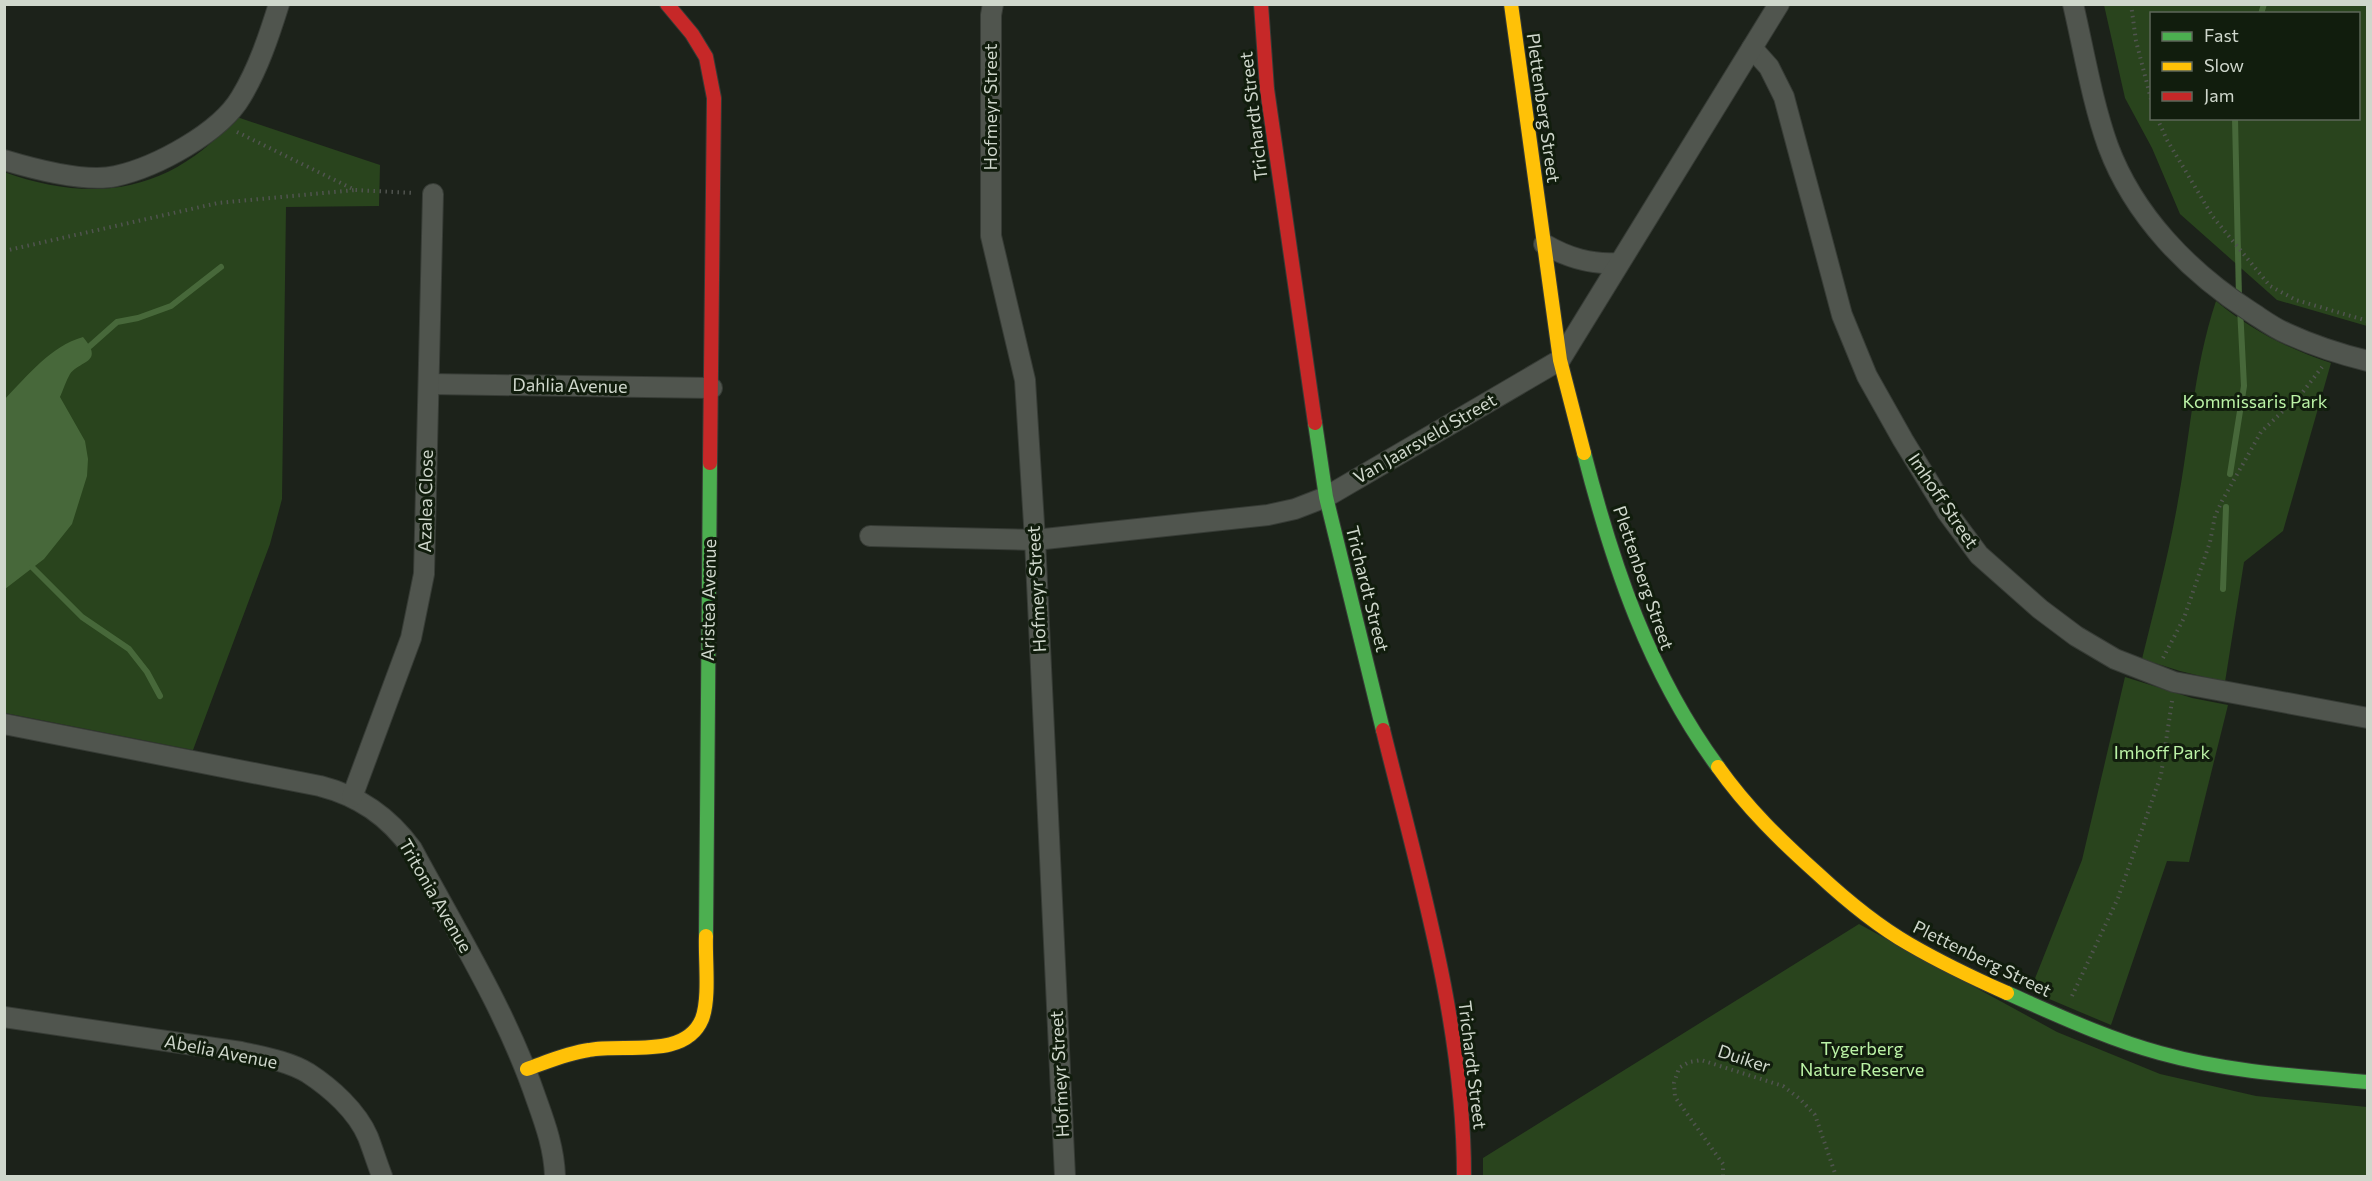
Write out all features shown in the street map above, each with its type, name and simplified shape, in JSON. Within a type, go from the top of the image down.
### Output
[{"type":"street","points":[[4,160],[69,176],[115,177],[147,165],[195,142],[220,124],[241,98],[266,45],[279,4]]},
{"type":"street","name":"Aristea Avenue","points":[[526,1069],[568,1054],[591,1049],[673,1045],[696,1030],[704,1014],[714,98],[706,57],[692,34],[667,4]]},
{"type":"street","name":"Hofmeyr Street","points":[[993,4],[991,15],[991,236],[1025,380],[1035,540],[1065,1176]]},
{"type":"street","name":"Trichardt Street","points":[[1261,4],[1267,89],[1326,496],[1436,942],[1456,1058],[1464,1146],[1464,1176]]},
{"type":"street","name":"Plettenberg Street","points":[[1511,4],[1560,360],[1593,489],[1633,614],[1671,697],[1719,770],[1774,835],[1828,885],[1877,924],[1937,960],[2062,1018],[2159,1053],[2268,1074],[2367,1082]]},
{"type":"street","name":"Van Jaarsveld Street","points":[[870,536],[1035,540],[1268,515],[1295,509],[1326,496],[1560,360],[1779,4]]},
{"type":"street","points":[[2073,4],[2108,145],[2121,174],[2142,210],[2169,244],[2229,297],[2285,333],[2334,352],[2367,361]]},
{"type":"street","name":"Imhoff Street","points":[[1752,48],[1769,67],[1784,97],[1842,315],[1867,376],[1947,512],[1979,555],[2040,609],[2076,636],[2115,659],[2174,682],[2367,718]]},
{"type":"street","name":"Azalea Close","points":[[352,797],[411,638],[424,574],[433,194]]},
{"type":"street","points":[[1544,244],[1582,261],[1619,263]]},
{"type":"street","name":"Dahlia Avenue","points":[[429,384],[712,388]]},
{"type":"street","name":"Tritonia Avenue","points":[[4,724],[320,786],[352,797],[390,823],[412,849],[502,1017],[526,1069],[551,1140],[555,1176]]},
{"type":"street","name":"Abelia Avenue","points":[[4,1017],[241,1052],[274,1060],[307,1072],[355,1115],[367,1135],[382,1176]]},
{"type":"path","points":[[2131,4],[2136,41],[2150,99]]},
{"type":"path","points":[[2158,120],[2167,140],[2213,217],[2270,286],[2296,300],[2367,321]]},
{"type":"path","points":[[220,124],[355,190]]},
{"type":"path","points":[[4,251],[218,203],[355,190],[433,194]]},
{"type":"path","points":[[2154,674],[2184,618],[2210,542],[2215,516],[2222,501],[2261,432],[2302,393],[2334,352]]},
{"type":"path","points":[[2062,1018],[2118,897],[2161,775],[2174,682]]},
{"type":"path","name":"Duiker","points":[[1723,1176],[1723,1164],[1675,1097],[1674,1083],[1679,1068],[1689,1062],[1701,1060],[1783,1086],[1815,1115],[1836,1176]]},
{"type":"green space","points":[[2104,5],[2367,5],[2367,326],[2277,300],[2180,214],[2152,148],[2125,98]]},
{"type":"green space","points":[[237,117],[380,165],[379,206],[286,207],[282,499],[270,544],[193,750],[5,713],[4,172],[70,188],[101,189],[130,185],[159,176],[186,162],[212,142]]},
{"type":"green space","name":"Kommissaris Park","points":[[2216,301],[2270,338],[2331,363],[2283,531],[2244,562],[2225,682],[2142,659],[2172,530],[2197,379]]},
{"type":"green space","name":"Imhoff Park","points":[[2125,677],[2192,698],[2228,705],[2189,862],[2167,861],[2111,1025],[2030,991],[2082,860]]},
{"type":"green space","name":"Tygerberg Nature Reserve","points":[[1859,924],[2057,1032],[2160,1074],[2256,1096],[2367,1107],[2367,1176],[1483,1176],[1483,1158]]},
{"type":"shaded area","points":[[83,337],[92,352],[91,356],[70,374],[60,397],[85,441],[88,459],[87,476],[72,524],[44,559],[5,589],[5,399],[60,347]]},
{"type":"waterway","points":[[2262,12],[2264,4]]},
{"type":"waterway","points":[[2235,120],[2239,298]]},
{"type":"waterway","points":[[90,346],[117,322],[138,318],[171,306],[221,267]]},
{"type":"waterway","points":[[2230,474],[2244,386],[2240,308]]},
{"type":"waterway","points":[[2223,589],[2226,507]]},
{"type":"waterway","points":[[32,567],[82,617],[129,649],[147,672],[160,696]]},
{"type":"traffic: fast","points":[[1315,423],[1326,497],[1383,730]]},
{"type":"traffic: fast","points":[[1584,453],[1607,537],[1636,617],[1672,694],[1718,767]]},
{"type":"traffic: fast","points":[[706,936],[710,463]]},
{"type":"traffic: fast","points":[[2007,993],[2102,1034],[2186,1059],[2263,1072],[2368,1082]]},
{"type":"traffic: slow","points":[[1511,4],[1560,360],[1584,453]]},
{"type":"traffic: slow","points":[[1718,767],[1753,810],[1778,836],[1862,912],[1921,951],[2007,993]]},
{"type":"traffic: slow","points":[[527,1069],[581,1051],[668,1045],[694,1032],[702,1019],[706,1000],[706,936]]},
{"type":"traffic: jam","points":[[667,4],[692,34],[706,57],[714,98],[710,463]]},
{"type":"traffic: jam","points":[[1261,4],[1267,89],[1315,423]]},
{"type":"traffic: jam","points":[[1383,730],[1424,895],[1448,1007],[1462,1119],[1464,1176]]}]
